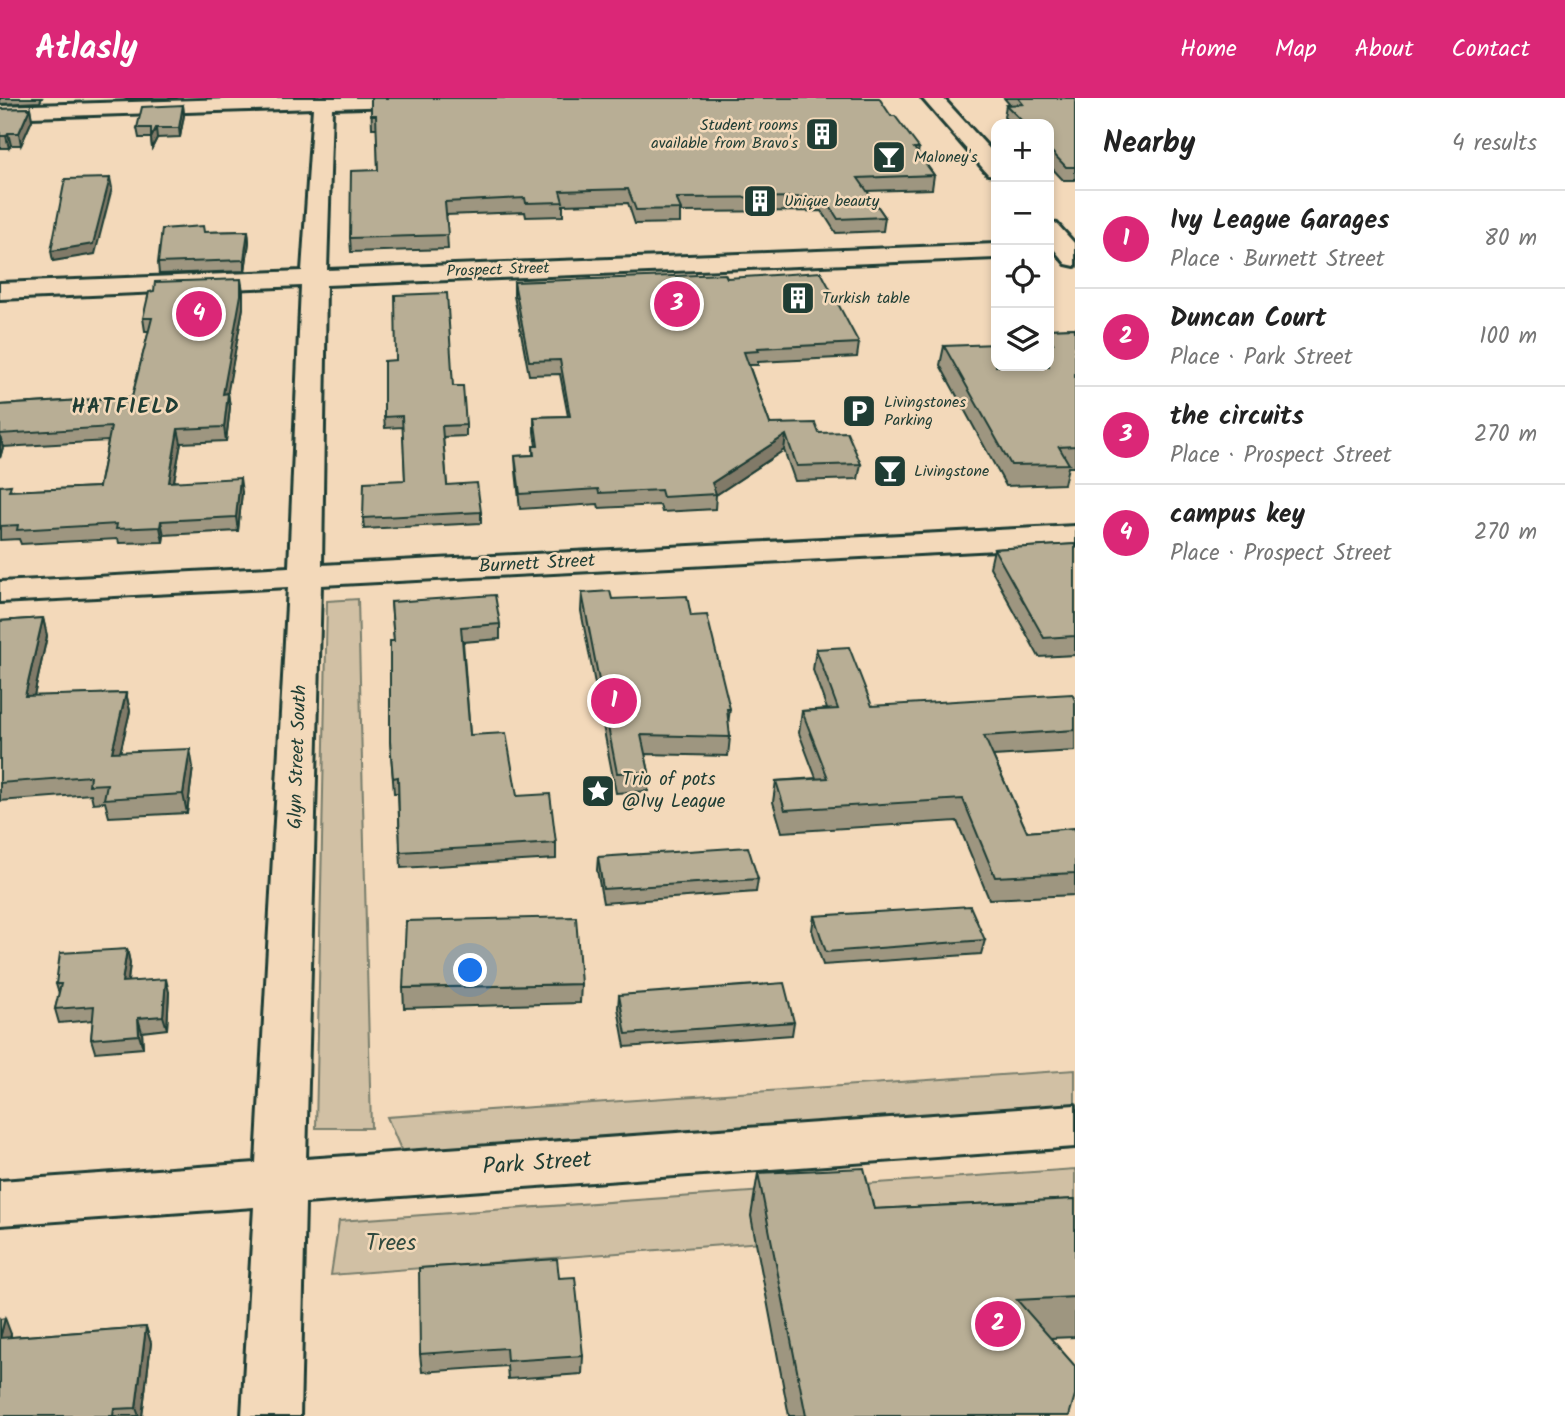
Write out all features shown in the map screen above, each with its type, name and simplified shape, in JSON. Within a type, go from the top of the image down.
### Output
[{"type":"street","points":[[0,112],[117,103],[460,98]]},
{"type":"street","points":[[932,98],[991,163]]},
{"type":"street","points":[[956,98],[991,139]]},
{"type":"street","name":"Glyn Street South","points":[[271,1416],[323,100]]},
{"type":"street","points":[[1054,218],[1066,248]]},
{"type":"street","points":[[1054,235],[1066,248]]},
{"type":"street","name":"Prospect Street","points":[[0,291],[991,251]]},
{"type":"street","name":"Burnett Street","points":[[0,593],[1075,536]]},
{"type":"street","name":"Park Street","points":[[0,1203],[1075,1126]]},
{"type":"green space","points":[[358,599],[371,1128],[316,1128],[327,601]]},
{"type":"green space","points":[[1075,1070],[1075,1111],[405,1159],[387,1117]]},
{"type":"green space","name":"Trees","points":[[1075,1169],[1075,1218],[331,1275],[339,1221]]},
{"type":"building","points":[[371,98],[879,98],[919,148],[914,148],[934,175],[858,178],[885,217],[838,219],[824,197],[676,198],[681,209],[636,210],[628,189],[560,191],[563,202],[526,203],[525,198],[445,202],[448,235],[350,238],[351,171],[378,170],[376,115],[371,115]]},
{"type":"building","points":[[1018,98],[1075,98],[1075,167],[1066,167],[1054,154],[1054,119],[1020,119],[1006,105],[1023,104]]},
{"type":"building","points":[[183,105],[179,128],[156,128],[151,138],[151,128],[137,128],[142,107]]},
{"type":"building","points":[[30,108],[19,133],[0,136],[0,109]]},
{"type":"building","points":[[110,178],[93,244],[51,251],[65,179]]},
{"type":"building","points":[[203,226],[204,232],[248,231],[244,260],[158,263],[162,229]]},
{"type":"building","points":[[821,272],[859,343],[758,348],[759,351],[744,352],[770,424],[815,423],[819,433],[847,432],[861,464],[797,466],[786,435],[712,483],[716,494],[663,497],[661,490],[599,493],[598,489],[520,494],[515,456],[534,455],[533,446],[538,446],[534,417],[570,416],[560,360],[529,361],[514,282],[725,274],[727,278]]},
{"type":"building","points":[[241,279],[241,295],[223,394],[228,393],[224,427],[178,429],[169,482],[240,478],[236,517],[161,521],[160,527],[116,529],[117,524],[17,530],[18,525],[0,526],[0,486],[11,485],[9,491],[99,487],[111,427],[0,434],[0,405],[132,397],[152,318],[143,318],[149,292],[154,291],[155,282]]},
{"type":"building","points":[[447,293],[453,386],[463,386],[466,425],[442,426],[447,485],[477,483],[481,512],[363,518],[364,482],[405,480],[402,416],[384,417],[384,361],[396,360],[395,295]]},
{"type":"building","points":[[1075,328],[1075,446],[1059,447],[1069,464],[1011,465],[944,346],[991,344],[991,371],[1054,371],[1054,329]]},
{"type":"building","points":[[1075,544],[1075,636],[1044,638],[994,549]]},
{"type":"building","points":[[610,591],[612,599],[687,596],[691,616],[707,615],[730,709],[727,709],[730,737],[641,735],[649,772],[617,773],[582,593]]},
{"type":"building","points":[[495,595],[500,624],[461,627],[470,735],[506,733],[517,796],[550,794],[556,843],[400,852],[398,777],[393,778],[390,741],[390,641],[394,641],[391,602]]},
{"type":"building","points":[[43,618],[25,696],[126,693],[112,752],[190,749],[183,794],[104,799],[107,784],[89,785],[90,776],[0,783],[0,621]]},
{"type":"building","points":[[849,647],[872,706],[1072,694],[1075,700],[1075,730],[984,736],[1027,832],[1075,828],[1075,873],[995,877],[963,799],[785,810],[776,781],[828,778],[802,711],[838,709],[816,649]]},
{"type":"building","points":[[748,847],[758,879],[603,889],[598,857]]},
{"type":"building","points":[[970,906],[985,940],[826,952],[814,916]]},
{"type":"building","points":[[576,917],[581,984],[403,988],[406,921]]},
{"type":"building","points":[[127,949],[122,982],[166,979],[163,1016],[138,1018],[139,1035],[91,1039],[94,1006],[55,1009],[61,984],[56,984],[60,953]]},
{"type":"building","points":[[784,983],[794,1022],[626,1034],[619,995]]},
{"type":"building","points":[[864,1168],[874,1209],[1075,1199],[1075,1297],[1017,1300],[1075,1366],[1075,1395],[1069,1416],[806,1416],[758,1173]]},
{"type":"building","points":[[557,1259],[559,1278],[575,1277],[583,1356],[507,1361],[506,1348],[420,1354],[419,1268]]},
{"type":"building","points":[[5,1318],[0,1338],[0,1319]]},
{"type":"building","points":[[146,1327],[136,1408],[114,1409],[113,1416],[0,1416],[0,1338]]},
{"type":"place","name":"Student rooms available from Bravo's","points":[[822,134]]},
{"type":"place","name":"Maloney's","points":[[889,157]]},
{"type":"place","name":"Unique beauty","points":[[760,201]]},
{"type":"place","name":"Turkish table","points":[[798,298]]},
{"type":"place","name":"the circuits","points":[[677,304]]},
{"type":"place","name":"campus key","points":[[199,314]]},
{"type":"place","name":"Livingstones Parking","points":[[859,411]]},
{"type":"place","name":"Livingstone","points":[[890,471]]},
{"type":"place","name":"Ivy League Garages","points":[[614,701]]},
{"type":"place","name":"Trio of pots @Ivy League","points":[[598,791]]},
{"type":"place","name":"Duncan Court","points":[[998,1324]]},
{"type":"district","name":"HATFIELD","points":[[126,407]]}]
